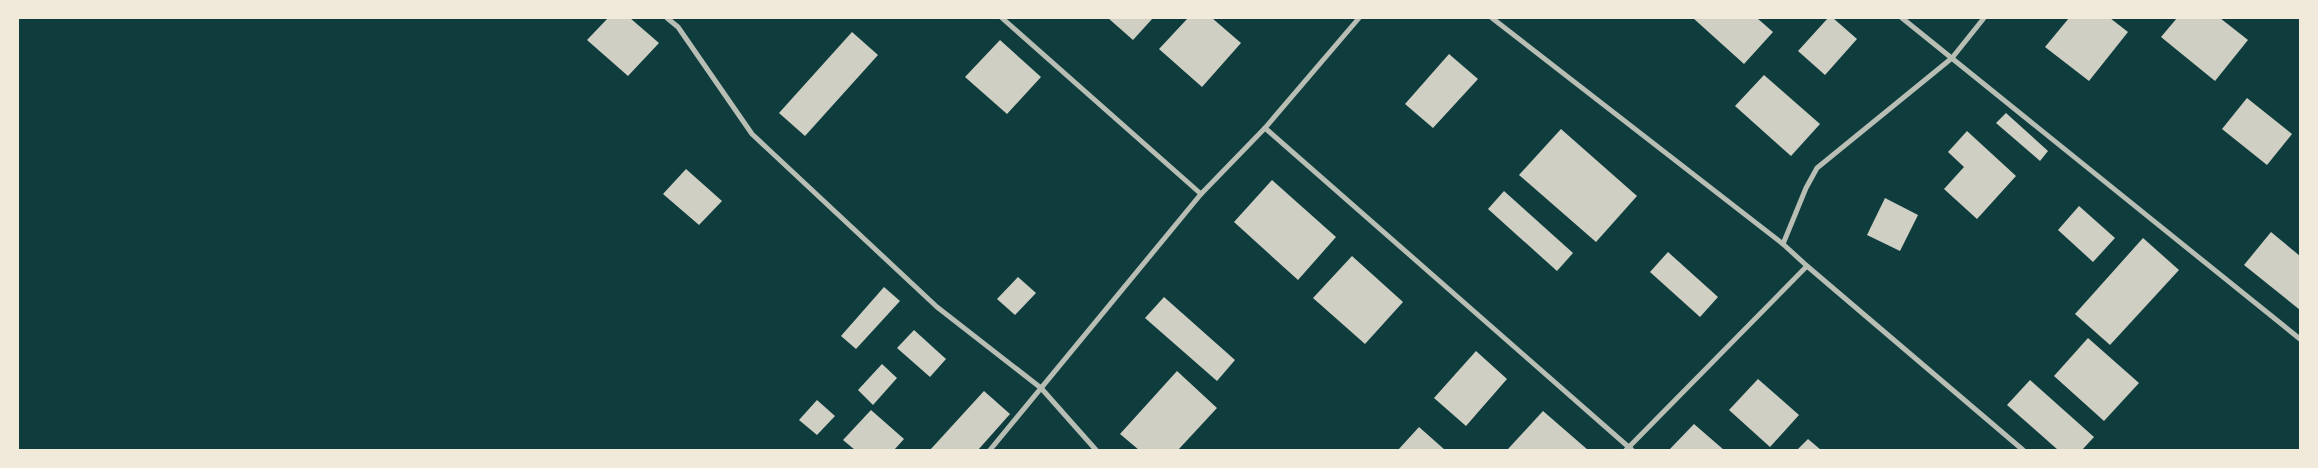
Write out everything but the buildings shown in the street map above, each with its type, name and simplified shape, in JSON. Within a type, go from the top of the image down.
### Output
[{"type":"street","points":[[667,18],[678,27],[752,134],[937,306],[1041,388],[1096,450]]},
{"type":"street","points":[[1002,18],[1202,194]]},
{"type":"street","points":[[990,450],[1202,194],[1265,128],[1359,18]]},
{"type":"street","points":[[1492,18],[1783,244],[2023,450]]},
{"type":"street","points":[[1902,18],[2300,339]]},
{"type":"street","points":[[1783,244],[1806,188],[1817,168],[1952,58],[1984,18]]},
{"type":"street","points":[[1265,128],[1629,449],[1807,266]]}]
